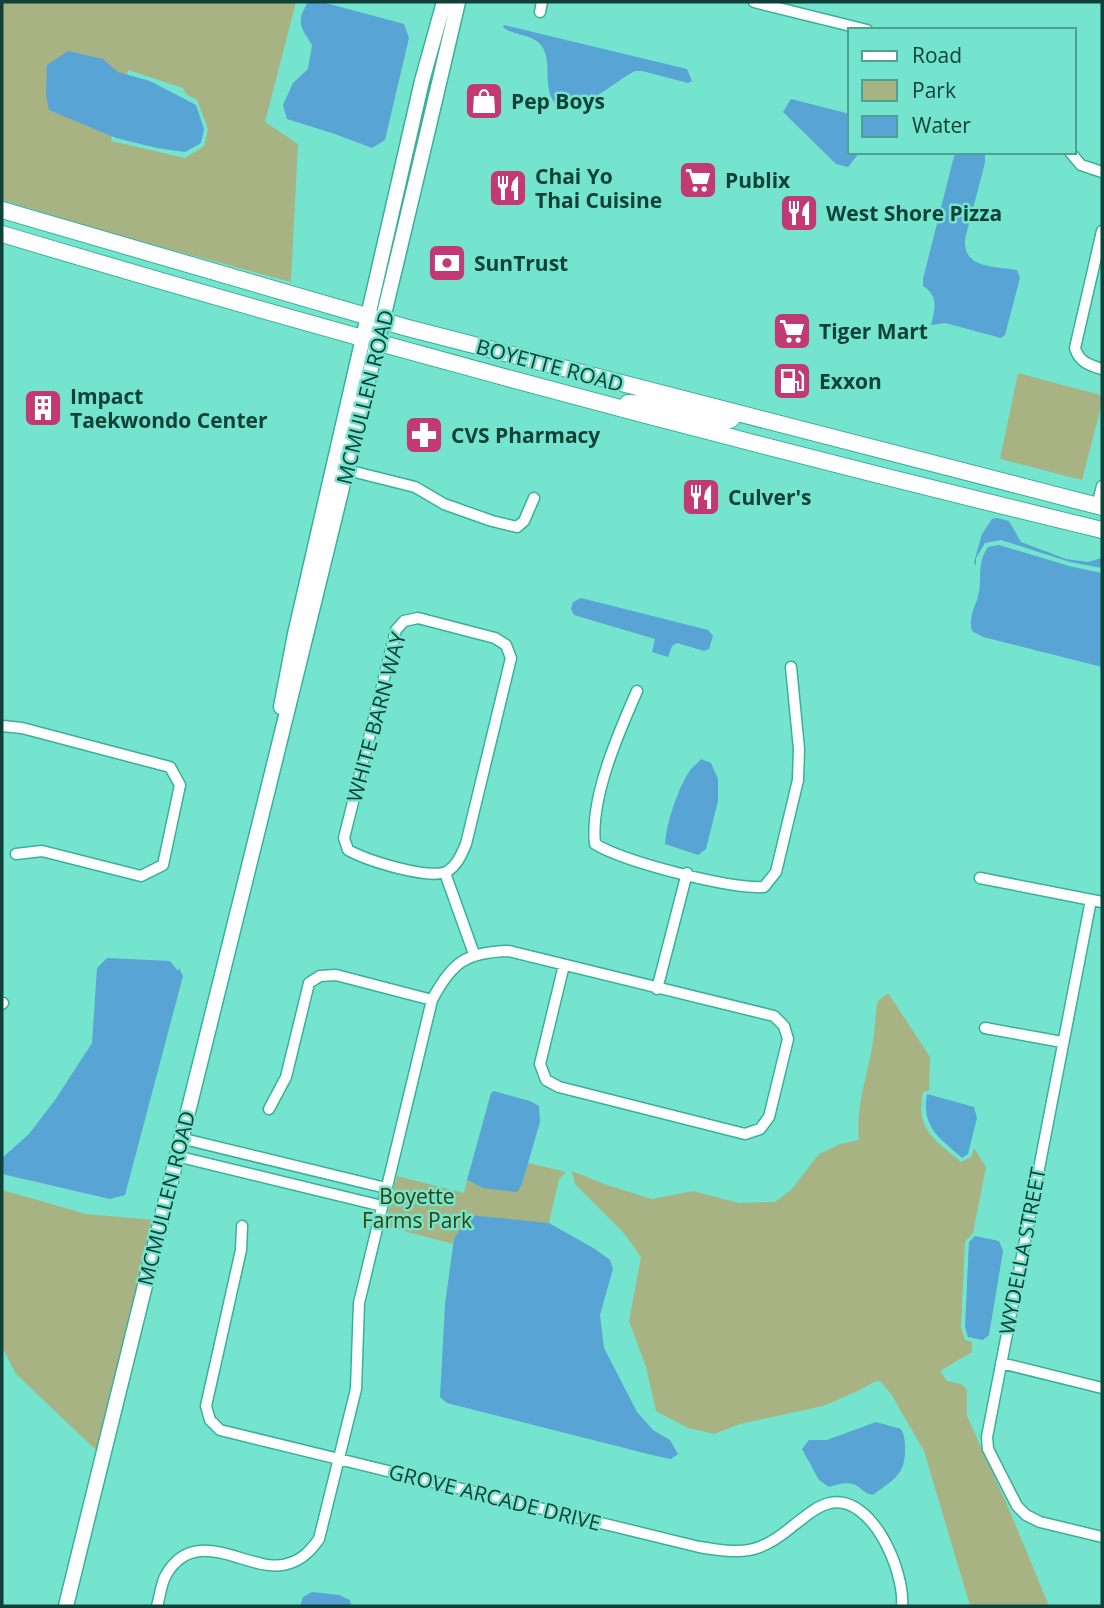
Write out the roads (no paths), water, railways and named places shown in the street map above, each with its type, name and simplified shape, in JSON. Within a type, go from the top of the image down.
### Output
[{"type":"main road","name":"BOYETTE ROAD","points":[[2,210],[376,320],[1101,507]]},
{"type":"main road","name":"BOYETTE ROAD","points":[[2,234],[371,342],[844,466],[1102,530]]},
{"type":"main road","points":[[612,405],[651,404],[719,421],[730,420],[736,414],[761,444]]},
{"type":"main road","points":[[968,497],[981,492],[991,492],[1065,510],[1086,512],[1101,507]]},
{"type":"street","name":"MCMULLEN ROAD","points":[[376,320],[422,81],[444,2]]},
{"type":"street","name":"MCMULLEN ROAD","points":[[66,1606],[267,791],[376,320],[458,2]]},
{"type":"street","points":[[754,2],[805,8],[861,28]]},
{"type":"street","points":[[1072,154],[1081,165],[1102,172]]},
{"type":"street","points":[[1102,231],[1075,339],[1075,348],[1082,361],[1102,369]]},
{"type":"street","name":"MCMULLEN ROAD","points":[[290,688],[347,470],[371,342]]},
{"type":"street","points":[[347,470],[415,487],[444,503],[492,521],[517,527],[524,521],[534,498]]},
{"type":"street","points":[[1101,507],[1102,486]]},
{"type":"street","name":"WHITE BARN WAY","points":[[418,618],[495,638],[506,645],[511,658],[466,844],[458,863],[445,873],[426,873],[363,858],[348,850],[344,838],[396,630],[404,621],[418,618]]},
{"type":"street","points":[[637,691],[613,744],[593,826],[595,844],[612,854],[747,888],[764,887],[776,872],[797,780],[799,749],[791,667]]},
{"type":"street","points":[[2,726],[22,728],[170,767],[180,785],[163,865],[141,876],[42,851],[16,854]]},
{"type":"street","points":[[445,873],[474,954]]},
{"type":"street","points":[[657,989],[687,873]]},
{"type":"street","points":[[980,878],[1096,901]]},
{"type":"street","name":"WYDELLA STREET","points":[[1096,901],[1062,1042],[987,1437],[988,1449],[1017,1506],[1026,1515],[1040,1522],[1102,1537]]},
{"type":"street","points":[[158,1606],[165,1576],[187,1554],[206,1550],[276,1565],[290,1564],[310,1552],[319,1539],[356,1390],[359,1303],[432,1000],[443,978],[474,954],[509,951],[774,1016],[784,1026],[788,1038],[769,1117],[760,1129],[745,1133],[559,1087],[546,1080],[540,1064],[564,965]]},
{"type":"street","points":[[269,1109],[286,1077],[309,983],[320,976],[336,975],[432,1000]]},
{"type":"street","points":[[985,1028],[1062,1042]]},
{"type":"street","points":[[180,1138],[386,1188]]},
{"type":"street","points":[[176,1156],[382,1206]]},
{"type":"street","name":"GROVE ARCADE DRIVE","points":[[242,1226],[242,1250],[206,1406],[210,1420],[220,1430],[699,1547],[736,1553],[763,1546],[786,1532],[811,1511],[831,1503],[846,1503],[858,1508],[880,1533],[899,1574],[902,1606]]},
{"type":"street","points":[[1001,1363],[1102,1388]]},
{"type":"water","points":[[308,2],[322,2],[404,24],[409,38],[385,140],[372,148],[287,119],[283,105],[293,83],[308,69],[312,45],[302,28],[301,19]]},
{"type":"water","points":[[504,25],[687,69],[692,81],[688,83],[635,71],[584,102],[571,107],[560,106],[552,99],[544,49],[537,41],[507,30]]},
{"type":"water","points":[[68,51],[103,59],[118,72],[150,81],[196,105],[204,129],[201,143],[185,152],[157,148],[116,138],[49,110],[46,95],[47,65]]},
{"type":"water","points":[[791,99],[848,113],[848,154],[858,154],[848,167],[836,164],[783,112]]},
{"type":"water","points":[[954,154],[985,154],[965,239],[966,249],[969,256],[982,264],[1017,270],[1020,278],[1005,335],[1001,338],[945,323],[931,325],[934,299],[923,286]]},
{"type":"water","points":[[992,519],[1009,521],[1021,542],[1066,559],[1088,562],[1102,558],[1102,568],[1070,562],[1001,540],[985,543],[976,558],[976,566],[974,562],[982,534]]},
{"type":"water","points":[[999,545],[1102,573],[1102,667],[983,637],[972,631],[971,620],[979,592],[982,559],[988,547]]},
{"type":"water","points":[[581,598],[708,630],[713,636],[709,649],[704,651],[677,643],[672,646],[668,657],[652,652],[655,639],[574,615],[571,609],[573,602]]},
{"type":"water","points":[[701,759],[711,763],[718,779],[718,801],[706,849],[698,855],[665,844],[670,817],[681,787],[690,770]]},
{"type":"water","points":[[107,958],[170,961],[178,971],[179,968],[183,976],[125,1195],[110,1199],[2,1174],[2,1158],[29,1134],[92,1043],[97,968]]},
{"type":"water","points":[[494,1091],[539,1106],[540,1122],[522,1184],[517,1192],[483,1188],[467,1180],[491,1093]]},
{"type":"water","points":[[927,1094],[974,1107],[977,1118],[968,1154],[962,1158],[940,1138],[930,1124],[926,1106]]},
{"type":"water","points":[[469,1215],[549,1223],[610,1260],[613,1269],[600,1315],[604,1348],[637,1412],[653,1430],[670,1440],[678,1454],[671,1459],[652,1455],[447,1403],[440,1397],[445,1304],[454,1239]]},
{"type":"water","points":[[975,1236],[999,1241],[1003,1251],[989,1335],[983,1340],[968,1337],[965,1327],[969,1242]]},
{"type":"water","points":[[876,1422],[901,1429],[905,1445],[904,1459],[896,1477],[873,1495],[853,1484],[829,1487],[819,1480],[802,1449],[809,1440],[827,1440]]},
{"type":"water","points":[[312,1592],[339,1595],[350,1600],[351,1606],[300,1606],[303,1597]]},
{"type":"place","name":"Pep Boys","points":[[484,101]]},
{"type":"place","name":"Publix","points":[[698,180]]},
{"type":"place","name":"Chai Yo Thai Cuisine","points":[[508,188]]},
{"type":"place","name":"West Shore Pizza","points":[[799,213]]},
{"type":"place","name":"SunTrust","points":[[447,263]]},
{"type":"place","name":"Tiger Mart","points":[[792,331]]},
{"type":"place","name":"Exxon","points":[[792,381]]},
{"type":"place","name":"Impact Taekwondo Center","points":[[43,408]]},
{"type":"place","name":"CVS Pharmacy","points":[[424,435]]},
{"type":"place","name":"Culver's","points":[[701,497]]},
{"type":"park label","name":"Boyette Farms Park","points":[[417,1208]]}]
